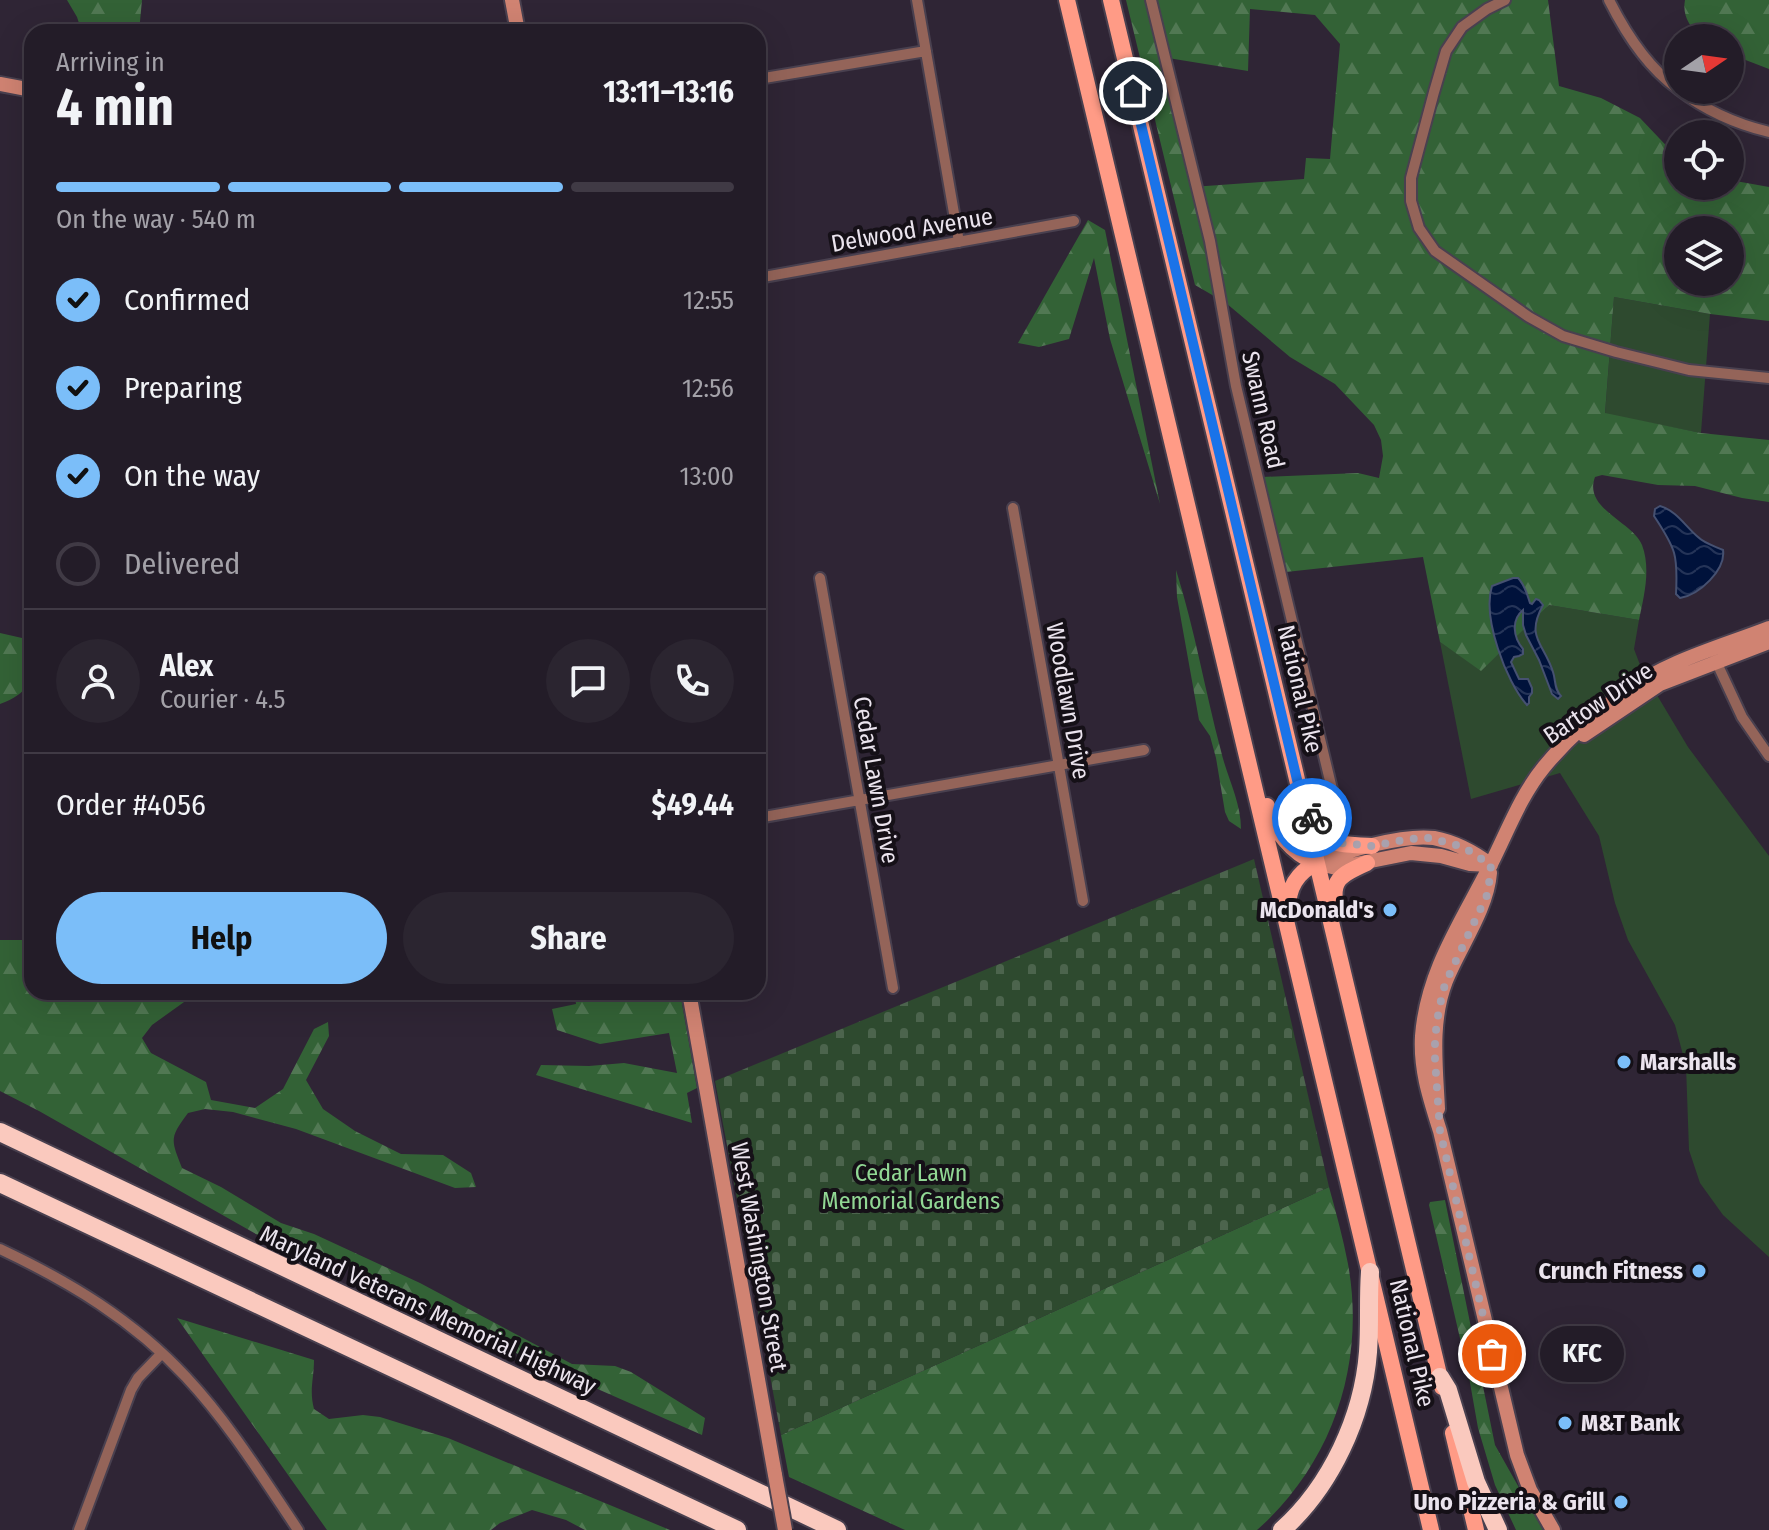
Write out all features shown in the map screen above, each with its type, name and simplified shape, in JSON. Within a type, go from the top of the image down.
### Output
[{"type":"highway","name":"Maryland Veterans Memorial Highway","points":[[0,1132],[840,1530]]},
{"type":"highway","points":[[0,1183],[737,1530]]},
{"type":"highway","points":[[1282,1530],[1313,1495],[1336,1460],[1353,1422],[1368,1355],[1370,1272]]},
{"type":"highway","points":[[1440,1377],[1448,1390],[1476,1482],[1498,1530]]},
{"type":"main road","name":"National Pike","points":[[1067,0],[1431,1530]]},
{"type":"main road","name":"National Pike","points":[[1111,0],[1476,1530]]},
{"type":"main road","points":[[1232,691],[1240,699],[1270,817],[1286,841],[1303,858],[1316,863]]},
{"type":"main road","points":[[1299,788],[1322,836],[1330,842],[1372,846]]},
{"type":"main road","points":[[1288,930],[1290,889],[1306,868],[1316,863]]},
{"type":"main road","points":[[1367,863],[1339,878],[1333,896],[1388,1132],[1385,1147]]},
{"type":"street","points":[[512,0],[516,24]]},
{"type":"street","points":[[917,0],[959,242]]},
{"type":"street","name":"Swann Road","points":[[1151,0],[1210,241],[1236,386],[1341,827]]},
{"type":"street","points":[[1505,0],[1462,27],[1446,51],[1411,178],[1411,201],[1419,228],[1435,251],[1529,317],[1563,336],[1689,370],[1769,378]]},
{"type":"street","points":[[1609,0],[1636,47],[1664,79]]},
{"type":"street","points":[[766,78],[926,51]]},
{"type":"street","points":[[0,84],[24,88]]},
{"type":"street","points":[[1699,104],[1727,118],[1769,132]]},
{"type":"street","name":"Delwood Avenue","points":[[766,277],[1074,221]]},
{"type":"street","name":"Woodlawn Drive","points":[[1013,508],[1083,901]]},
{"type":"street","name":"Cedar Lawn Drive","points":[[820,578],[893,988]]},
{"type":"street","name":"Bartow Drive","points":[[1491,865],[1519,807],[1543,768],[1660,684],[1769,628]]},
{"type":"street","name":"Bartow Drive","points":[[1714,656],[1769,642]]},
{"type":"street","points":[[1714,656],[1742,717],[1769,756]]},
{"type":"street","points":[[766,817],[1144,750]]},
{"type":"street","points":[[1316,863],[1372,846],[1430,838],[1463,847],[1491,865]]},
{"type":"street","points":[[1316,863],[1336,868],[1411,853],[1491,865]]},
{"type":"street","points":[[1456,860],[1471,883],[1468,905]]},
{"type":"street","points":[[1491,865],[1434,975],[1422,1035],[1422,1061],[1517,1455],[1530,1490],[1553,1530]]},
{"type":"street","points":[[1440,1131],[1435,1060],[1439,1009],[1445,984],[1488,893],[1491,865]]},
{"type":"street","name":"West Washington Street","points":[[690,1000],[785,1530]]},
{"type":"street","points":[[0,1249],[71,1284],[123,1320],[162,1353],[210,1406],[298,1530]]},
{"type":"street","points":[[79,1530],[131,1390],[162,1353]]},
{"type":"green space","points":[[67,0],[142,0],[140,24],[79,24]]},
{"type":"green space","points":[[1126,0],[1548,0],[1559,86],[1601,98],[1640,118],[1664,143],[1664,200],[1744,200],[1744,183],[1769,187],[1769,321],[1614,297],[1605,413],[1701,433],[1769,440],[1769,502],[1695,486],[1658,485],[1602,475],[1595,477],[1593,488],[1596,498],[1637,536],[1645,554],[1645,592],[1639,620],[1549,605],[1481,671],[1440,642],[1423,557],[1286,572],[1263,477],[1358,473],[1379,478],[1383,456],[1381,440],[1374,425],[1335,384],[1290,357],[1226,303],[1195,285]],"holes":[[[1250,9],[1315,15],[1340,44],[1330,159],[1306,158],[1304,179],[1192,187],[1162,57],[1248,71]]]},
{"type":"green space","points":[[1685,0],[1769,0],[1769,69],[1744,59],[1744,24],[1690,24]]},
{"type":"green space","points":[[1088,220],[1105,230],[1160,504],[1110,339],[1094,258],[1069,339],[1039,347],[1018,343]]},
{"type":"green space","points":[[1614,297],[1710,314],[1701,433],[1605,414]]},
{"type":"green space","points":[[1176,570],[1221,751],[1239,809],[1241,829],[1229,821],[1225,812],[1210,736],[1199,720],[1177,597]]},
{"type":"green space","points":[[1549,605],[1639,620],[1634,649],[1642,670],[1688,747],[1769,856],[1769,1257],[1723,1215],[1700,1183],[1689,1150],[1686,1066],[1675,1025],[1628,940],[1615,903],[1599,836],[1560,773],[1471,799],[1440,642],[1481,670]]},
{"type":"green space","points":[[0,633],[24,638],[24,690],[0,704]]},
{"type":"green space","name":"Cedar Lawn Memorial Gardens","points":[[1254,859],[1329,1187],[781,1435],[715,1081]]},
{"type":"green space","points":[[0,940],[24,940],[24,1000],[187,1000],[152,1025],[142,1038],[151,1053],[206,1082],[211,1100],[255,1108],[283,1089],[314,1029],[328,1022],[329,1036],[306,1080],[323,1109],[355,1131],[401,1154],[443,1155],[471,1173],[476,1187],[455,1188],[296,1129],[233,1112],[205,1109],[188,1113],[175,1134],[174,1145],[182,1168],[281,1223],[314,1234],[420,1283],[572,1364],[615,1366],[631,1372],[705,1418],[702,1435],[482,1338],[350,1264],[298,1242],[263,1238],[0,1091]]},
{"type":"green space","points":[[575,1000],[681,1000],[697,1088],[687,1093],[692,1123],[536,1075],[541,1065],[624,1063],[677,1073],[669,1033],[600,1044],[557,1030],[552,1009],[576,1004]]},
{"type":"green space","points":[[1329,1187],[1346,1254],[1352,1301],[1352,1338],[1347,1374],[1338,1409],[1306,1474],[1257,1530],[905,1530],[789,1477],[781,1435]]},
{"type":"green space","points":[[1445,1200],[1495,1445],[1543,1530],[1516,1530],[1495,1485],[1478,1428],[1429,1205],[1430,1202]]},
{"type":"green space","points":[[177,1318],[314,1360],[314,1409],[329,1419],[363,1415],[380,1417],[448,1438],[670,1530],[585,1530],[566,1520],[532,1510],[491,1530],[327,1530]]},
{"type":"water","points":[[1660,506],[1676,515],[1700,539],[1723,550],[1720,566],[1710,580],[1695,592],[1680,598],[1676,594],[1674,553],[1654,516],[1655,509]]},
{"type":"water","points":[[1518,578],[1530,603],[1536,599],[1543,605],[1536,633],[1561,696],[1558,699],[1552,694],[1526,635],[1523,610],[1515,629],[1523,654],[1514,657],[1511,662],[1519,679],[1528,679],[1532,688],[1527,705],[1504,665],[1493,631],[1490,599],[1492,586]]},
{"type":"way so far","points":[[1312,818],[1322,836],[1330,842],[1372,846],[1408,839],[1444,840],[1463,847],[1491,865],[1488,893],[1445,984],[1435,1037],[1435,1060],[1440,1131],[1492,1354]]},
{"type":"place","name":"McDonald's","points":[[1390,910]]},
{"type":"place","name":"Marshalls","points":[[1624,1062]]},
{"type":"place","name":"Crunch Fitness","points":[[1699,1271]]},
{"type":"place","name":"KFC","points":[[1492,1354]]},
{"type":"place","name":"M&T Bank","points":[[1565,1423]]},
{"type":"place","name":"Uno Pizzeria & Grill","points":[[1621,1502]]},
{"type":"route","points":[[1133,91],[1299,788],[1312,818]]}]
